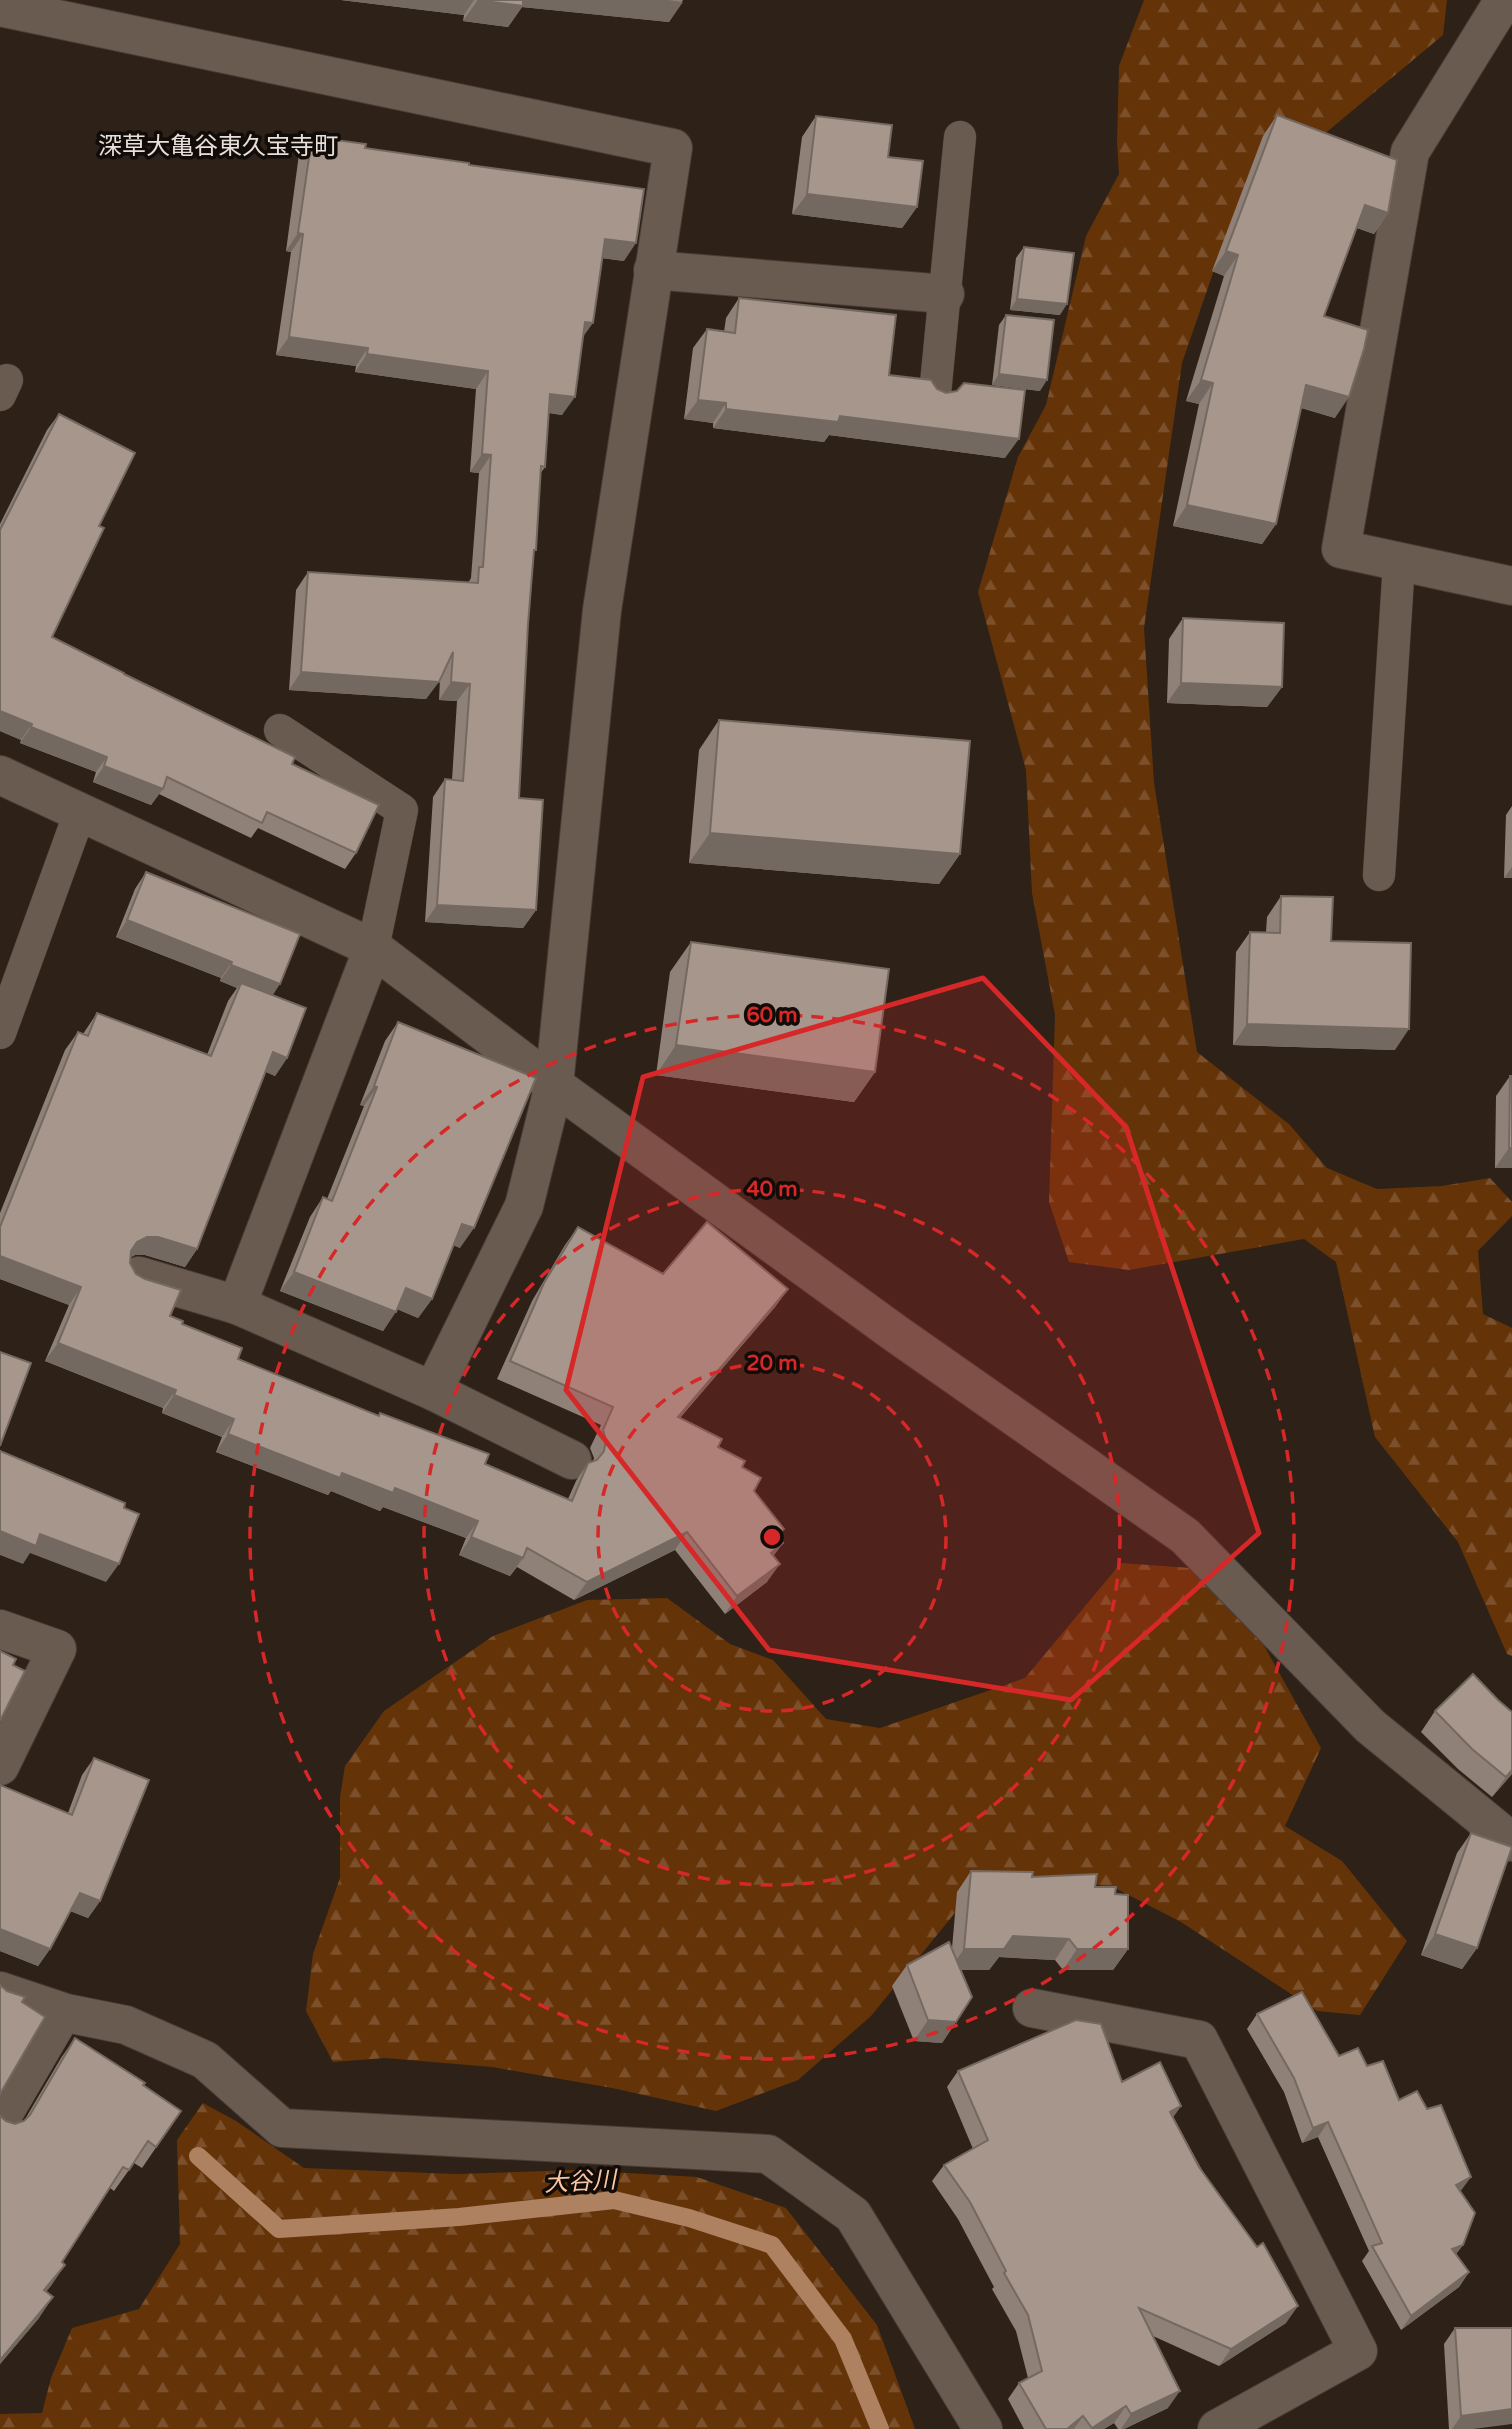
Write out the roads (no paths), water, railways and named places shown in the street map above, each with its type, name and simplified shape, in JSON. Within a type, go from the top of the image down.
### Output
[{"type":"street","points":[[1504,0],[1410,152],[1341,549],[1512,586]]},
{"type":"street","points":[[0,7],[673,148],[602,610],[554,1086],[524,1206],[433,1391]]},
{"type":"street","points":[[653,270],[945,294]]},
{"type":"street","points":[[0,775],[373,948],[554,1086],[895,1334],[1185,1536],[1370,1726],[1512,1842]]},
{"type":"street","points":[[237,1306],[373,948]]},
{"type":"street","points":[[139,1276],[237,1306],[433,1391],[572,1460]]},
{"type":"street","points":[[0,1629],[57,1649],[0,1766]]},
{"type":"street","points":[[0,1991],[66,2013],[126,2025],[205,2060],[282,2128],[768,2154],[853,2215],[983,2429]]},
{"type":"street","points":[[1032,2008],[1199,2040],[1358,2351],[1217,2429]]},
{"type":"lane","points":[[935,394],[960,137]]},
{"type":"lane","points":[[1380,875],[1399,563]]},
{"type":"lane","points":[[280,730],[402,810],[373,948]]},
{"type":"lane","points":[[0,1033],[80,813]]},
{"type":"lane","points":[[0,2126],[66,2013]]},
{"type":"waterway","name":"大谷川","points":[[198,2156],[279,2229],[459,2217],[614,2200],[689,2218],[772,2245],[843,2339],[880,2429]]},
{"type":"district","name":"深草大亀谷東久宝寺町","points":[[218,146]]}]
